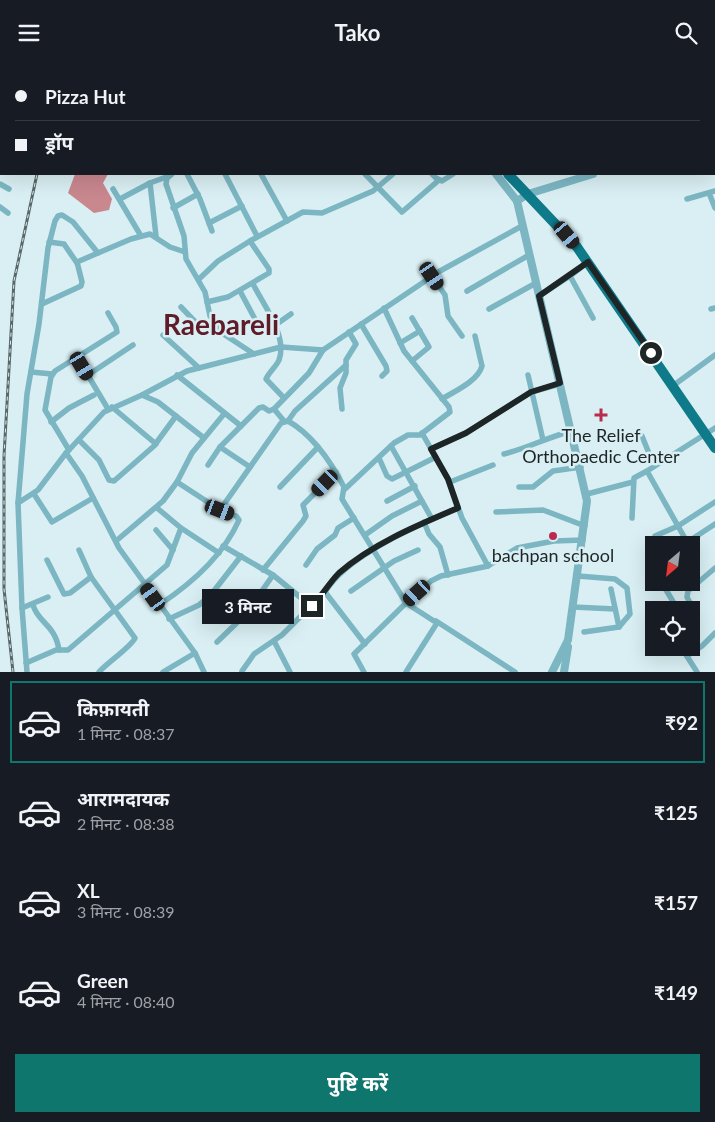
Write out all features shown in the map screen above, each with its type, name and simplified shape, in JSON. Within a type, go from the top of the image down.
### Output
[{"type":"highway","points":[[510,175],[567,235],[588,262],[674,385],[711,432],[715,448]]},
{"type":"street","points":[[120,199],[170,175]]},
{"type":"street","points":[[170,175],[166,184],[184,236],[186,259],[198,279],[213,322],[225,335],[254,354]]},
{"type":"street","points":[[188,175],[198,194],[212,231]]},
{"type":"street","points":[[226,175],[257,236]]},
{"type":"street","points":[[262,175],[287,221]]},
{"type":"street","points":[[367,175],[399,211],[404,212],[439,180]]},
{"type":"street","points":[[198,279],[218,261],[257,236],[306,211],[322,213],[378,188],[391,175]]},
{"type":"street","points":[[433,175],[439,180],[446,180],[452,175]]},
{"type":"street","points":[[497,175],[517,201],[587,494],[585,526],[564,672]]},
{"type":"street","points":[[517,201],[528,195],[590,175]]},
{"type":"street","points":[[150,183],[156,236]]},
{"type":"street","points":[[0,185],[9,189]]},
{"type":"street","points":[[113,189],[141,236]]},
{"type":"street","points":[[687,199],[712,192],[715,208]]},
{"type":"street","points":[[173,208],[198,194]]},
{"type":"street","points":[[209,223],[242,206]]},
{"type":"street","points":[[0,207],[8,213]]},
{"type":"street","points":[[27,672],[22,608],[18,503],[22,437],[30,372],[42,305],[49,241],[54,221],[58,216],[62,215],[73,222],[98,253]]},
{"type":"street","points":[[208,465],[220,447],[260,407],[269,411],[274,409],[308,373],[323,350],[432,276],[522,226]]},
{"type":"street","points":[[77,263],[98,253],[150,234],[156,236],[170,247],[184,252]]},
{"type":"street","points":[[42,305],[81,286],[82,282],[77,263],[64,245],[49,241]]},
{"type":"street","points":[[207,302],[228,297],[268,275],[270,271],[250,241]]},
{"type":"street","points":[[467,291],[529,255]]},
{"type":"street","points":[[539,296],[588,262]]},
{"type":"street","points":[[432,276],[445,295],[448,316],[462,336]]},
{"type":"street","points":[[570,276],[593,318]]},
{"type":"street","points":[[489,309],[536,283]]},
{"type":"street","points":[[253,284],[274,326],[282,347],[279,361],[266,379],[284,398]]},
{"type":"street","points":[[240,291],[256,321]]},
{"type":"street","points":[[181,307],[203,330],[213,322]]},
{"type":"street","points":[[384,308],[400,343],[450,410],[448,415],[422,433],[408,435],[391,446],[344,489],[341,498],[406,603],[515,672]]},
{"type":"street","points":[[30,372],[52,374],[117,332],[108,313]]},
{"type":"street","points":[[274,326],[290,314]]},
{"type":"street","points":[[412,318],[428,347],[412,361]]},
{"type":"street","points":[[361,324],[386,366],[387,371],[382,376]]},
{"type":"street","points":[[400,343],[420,331]]},
{"type":"street","points":[[342,409],[340,391],[346,373],[347,358],[356,344],[349,332]]},
{"type":"street","points":[[163,335],[199,368]]},
{"type":"street","points":[[442,399],[476,377],[481,370],[482,366],[475,336]]},
{"type":"street","points":[[88,375],[133,345]]},
{"type":"street","points":[[18,503],[34,494],[68,452],[110,408],[142,395],[177,375],[199,368],[282,347],[323,350]]},
{"type":"street","points":[[674,385],[715,355]]},
{"type":"street","points":[[77,357],[110,408],[156,444]]},
{"type":"street","points":[[220,510],[250,467],[286,421],[346,365]]},
{"type":"street","points":[[52,374],[45,409],[51,422],[116,541],[144,585],[195,653],[204,672]]},
{"type":"street","points":[[177,375],[240,426]]},
{"type":"street","points":[[528,375],[543,440]]},
{"type":"street","points":[[431,449],[466,433],[531,392],[560,383]]},
{"type":"street","points":[[51,422],[69,408],[82,403],[94,395]]},
{"type":"street","points":[[142,395],[154,399],[204,438]]},
{"type":"street","points":[[274,409],[286,421],[301,429],[318,447],[336,472],[344,489]]},
{"type":"street","points":[[116,541],[157,508],[177,482],[192,453],[224,414]]},
{"type":"street","points":[[79,440],[99,460],[108,478],[112,481],[135,464],[156,444],[176,416]]},
{"type":"street","points":[[504,454],[531,447],[543,440],[572,431]]},
{"type":"street","points":[[632,517],[635,475],[646,471],[711,432]]},
{"type":"street","points":[[422,433],[450,482],[458,508],[488,566]]},
{"type":"street","points":[[642,436],[654,466]]},
{"type":"street","points":[[391,446],[432,519]]},
{"type":"street","points":[[220,447],[250,467]]},
{"type":"street","points":[[280,487],[318,447]]},
{"type":"street","points":[[379,458],[390,479],[395,479],[436,457]]},
{"type":"street","points":[[450,482],[493,465]]},
{"type":"street","points":[[519,487],[533,487],[553,471],[581,467]]},
{"type":"street","points":[[646,471],[682,536]]},
{"type":"street","points":[[263,570],[303,521],[306,516],[303,505],[336,472]]},
{"type":"street","points":[[159,605],[186,586],[219,553],[239,520],[236,516],[220,510],[177,482]]},
{"type":"street","points":[[587,494],[633,482]]},
{"type":"street","points":[[387,501],[415,486]]},
{"type":"street","points":[[34,494],[52,521],[94,498]]},
{"type":"street","points":[[365,535],[392,516],[422,501]]},
{"type":"street","points":[[655,536],[678,526],[715,502]]},
{"type":"street","points":[[157,508],[181,528],[219,553]]},
{"type":"street","points":[[242,671],[254,654],[274,641],[312,606],[338,574],[374,550],[424,522],[458,508]]},
{"type":"street","points":[[496,512],[543,510],[585,526]]},
{"type":"street","points":[[306,565],[317,549],[335,535],[338,528],[354,518]]},
{"type":"street","points":[[424,522],[429,534],[440,547],[448,575]]},
{"type":"street","points":[[697,536],[715,524]]},
{"type":"street","points":[[26,663],[59,650],[66,651],[71,648],[167,565],[181,528]]},
{"type":"street","points":[[156,530],[173,550]]},
{"type":"street","points":[[364,672],[354,654],[431,581],[488,566],[517,548],[554,541],[583,540]]},
{"type":"street","points":[[223,547],[273,575],[312,606]]},
{"type":"street","points":[[351,591],[385,567],[418,549]]},
{"type":"street","points":[[79,550],[91,577],[134,635],[134,642],[99,672]]},
{"type":"street","points":[[169,619],[199,605],[210,597],[241,556]]},
{"type":"street","points":[[47,560],[64,594],[70,593],[91,577]]},
{"type":"street","points":[[689,601],[687,597],[688,591],[715,568]]},
{"type":"street","points":[[217,642],[246,614],[273,575]]},
{"type":"street","points":[[578,576],[615,579],[627,588],[630,614],[619,627],[584,632]]},
{"type":"street","points":[[611,589],[619,627]]},
{"type":"street","points":[[325,592],[365,644]]},
{"type":"street","points":[[22,608],[33,605],[48,597]]},
{"type":"street","points":[[33,605],[34,610],[55,634],[59,650]]},
{"type":"street","points":[[573,607],[615,609]]},
{"type":"street","points":[[406,672],[436,626],[436,621]]},
{"type":"street","points":[[700,647],[715,633]]},
{"type":"street","points":[[552,672],[568,640]]},
{"type":"street","points":[[274,641],[290,672]]},
{"type":"street","points":[[163,672],[195,653]]},
{"type":"street","points":[[687,656],[697,672]]},
{"type":"shaded area","points":[[75,175],[107,175],[103,183],[112,199],[109,210],[94,213],[68,193]]},
{"type":"railway","points":[[13,672],[4,589],[4,456],[14,281],[37,175]]},
{"type":"place","name":"The Relief Orthopaedic Center","points":[[601,415]]},
{"type":"place","name":"bachpan school","points":[[553,536]]},
{"type":"district","name":"Raebareli","points":[[221,324]]},
{"type":"route","points":[[312,606],[338,574],[349,566],[407,531],[458,508],[448,479],[431,449],[458,438],[485,419],[531,392],[560,383],[539,296],[588,262],[651,353]]}]
